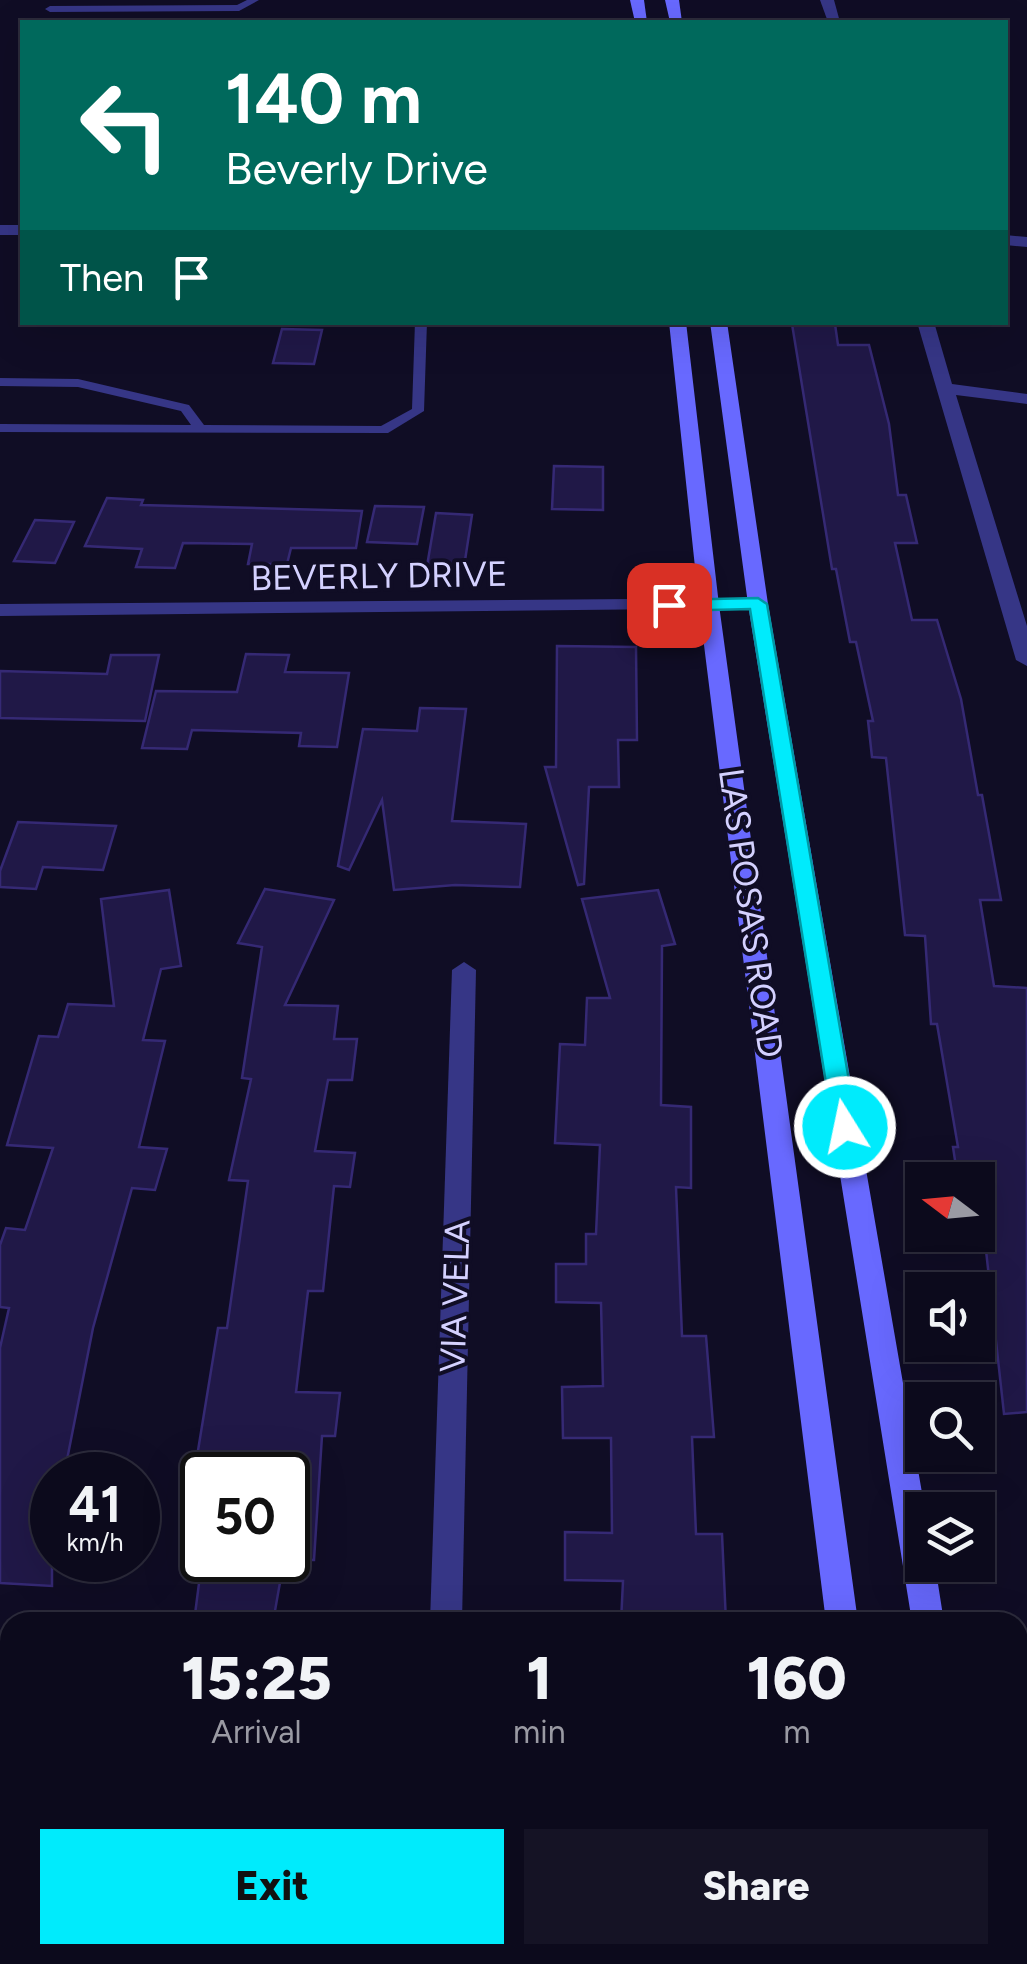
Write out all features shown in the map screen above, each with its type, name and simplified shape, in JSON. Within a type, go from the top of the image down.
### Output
[{"type":"main road","name":"LAS POSAS ROAD","points":[[677,325],[709,604],[841,1612]]},
{"type":"main road","name":"LAS POSAS ROAD","points":[[718,325],[758,604],[926,1612]]},
{"type":"street","points":[[926,325],[1017,593],[1027,660]]},
{"type":"street","points":[[945,388],[1027,399]]},
{"type":"street","name":"BEVERLY DRIVE","points":[[0,610],[758,604]]},
{"type":"street","name":"VIA VELA","points":[[446,1612],[464,970]]},
{"type":"lane","points":[[50,9],[239,8],[254,0]]},
{"type":"lane","points":[[0,428],[383,430],[418,411],[421,325]]},
{"type":"lane","points":[[0,382],[78,383],[185,408],[200,429]]},
{"type":"building","points":[[792,325],[835,325],[838,345],[869,345],[889,424],[898,495],[906,495],[917,543],[895,543],[912,620],[937,620],[961,699],[978,795],[982,795],[1001,900],[980,900],[994,986],[1027,988],[1027,1412],[1004,1414],[995,1332],[995,1272],[988,1272],[986,1252],[995,1252],[995,1162],[955,1162],[953,1147],[958,1147],[937,1024],[931,1024],[925,936],[905,935],[886,758],[872,757],[868,721],[873,721],[856,642],[850,642],[836,569],[832,569]]},
{"type":"building","points":[[282,329],[322,330],[314,364],[273,363]]},
{"type":"building","points":[[554,466],[603,467],[603,510],[552,509]]},
{"type":"building","points":[[107,498],[143,500],[141,505],[362,511],[356,548],[291,548],[287,564],[248,564],[252,544],[183,543],[175,568],[136,567],[142,549],[85,546]]},
{"type":"building","points":[[375,506],[424,507],[417,544],[367,542]]},
{"type":"building","points":[[436,513],[472,515],[464,567],[427,566]]},
{"type":"building","points":[[35,520],[74,522],[55,563],[14,561]]},
{"type":"building","points":[[557,646],[636,647],[637,740],[618,740],[619,787],[589,787],[584,884],[578,885],[545,767],[556,767]]},
{"type":"building","points":[[246,654],[289,655],[285,672],[349,673],[337,747],[299,746],[301,733],[192,730],[187,749],[142,748],[156,691],[237,692]]},
{"type":"building","points":[[111,655],[159,655],[145,721],[0,718],[0,671],[107,674]]},
{"type":"building","points":[[420,708],[466,709],[452,821],[526,824],[520,887],[455,885],[394,890],[382,800],[349,870],[338,866],[363,729],[417,731]]},
{"type":"building","points":[[18,822],[116,826],[103,870],[43,867],[36,889],[0,887],[0,871]]},
{"type":"building","points":[[265,889],[334,900],[285,1005],[338,1006],[334,1039],[357,1039],[352,1080],[328,1080],[315,1151],[355,1153],[350,1187],[334,1186],[323,1291],[308,1291],[296,1392],[340,1393],[335,1436],[322,1436],[314,1560],[310,1560],[310,1452],[198,1452],[218,1328],[227,1328],[248,1181],[229,1180],[251,1079],[242,1078],[262,947],[238,943]]},
{"type":"building","points":[[169,890],[181,966],[161,969],[143,1040],[165,1041],[139,1147],[167,1149],[155,1190],[132,1188],[93,1328],[69,1452],[30,1452],[30,1582],[52,1582],[52,1586],[0,1583],[0,1348],[9,1308],[0,1307],[0,1245],[6,1228],[25,1230],[53,1148],[7,1145],[39,1036],[58,1037],[68,1004],[114,1006],[101,899]]},
{"type":"building","points":[[658,890],[675,944],[662,946],[661,1105],[691,1107],[691,1188],[676,1187],[682,1336],[706,1336],[714,1437],[692,1437],[696,1534],[722,1534],[726,1612],[621,1612],[623,1581],[565,1580],[565,1532],[612,1533],[611,1438],[563,1438],[562,1387],[603,1386],[601,1303],[556,1302],[556,1264],[586,1264],[586,1234],[596,1234],[600,1145],[555,1143],[560,1044],[585,1045],[587,998],[610,998],[582,899]]},
{"type":"building","points":[[199,1582],[280,1582],[275,1612],[195,1612]]},
{"type":"route","points":[[669,605],[758,604],[845,1127]]}]
